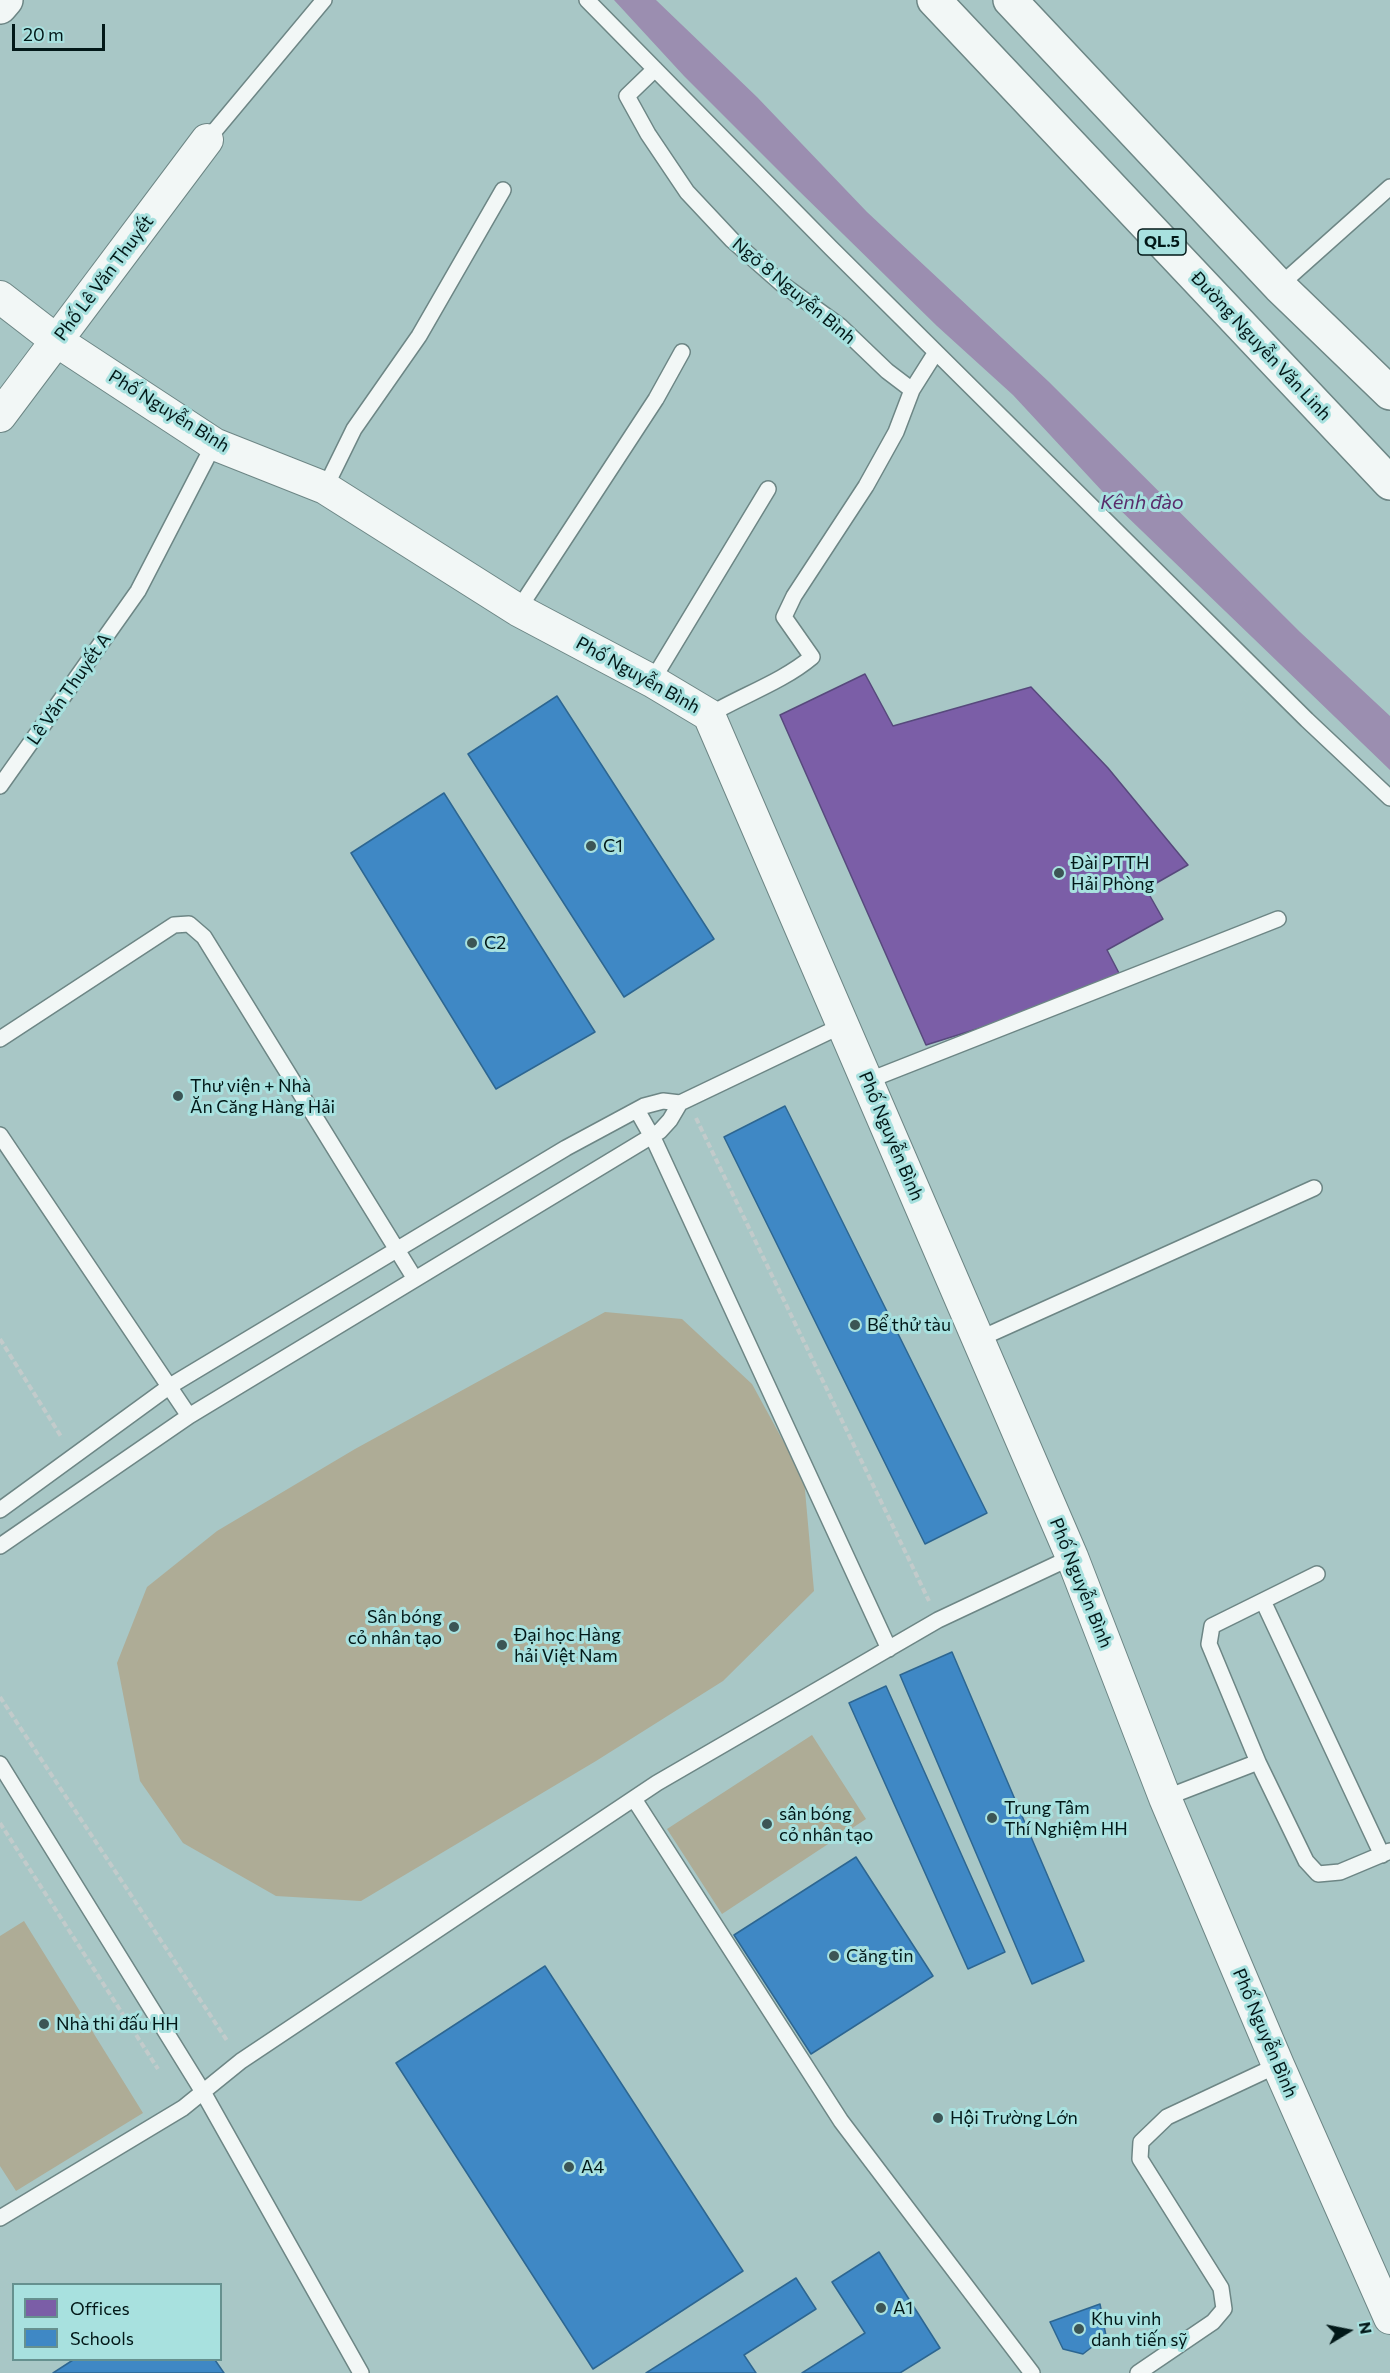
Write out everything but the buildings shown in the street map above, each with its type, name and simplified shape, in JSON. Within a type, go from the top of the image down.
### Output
[{"type":"main road","points":[[0,7],[6,0]]},
{"type":"main road","name":"Đường Nguyễn Văn Linh","points":[[934,0],[1390,483]]},
{"type":"main road","points":[[1010,0],[1279,286],[1390,393]]},
{"type":"street","name":"Phố Lê Văn Thuyết","points":[[0,416],[207,140]]},
{"type":"street","name":"Phố Nguyễn Bình","points":[[0,297],[57,341],[214,444],[325,488],[518,610],[652,681],[709,715],[1072,1557],[1165,1798],[1278,2065],[1390,2318]]},
{"type":"lane","points":[[207,140],[324,0]]},
{"type":"lane","points":[[587,0],[936,352],[1299,712],[1390,798]]},
{"type":"lane","name":"Ngõ 8 Nguyễn Bình","points":[[655,69],[627,96],[648,134],[687,192],[732,240],[782,284],[840,326],[887,371],[912,390]]},
{"type":"lane","points":[[1279,286],[1390,187]]},
{"type":"lane","points":[[325,488],[354,429],[419,336],[503,190]]},
{"type":"lane","points":[[518,610],[656,399],[682,352]]},
{"type":"lane","points":[[709,715],[756,689],[792,674],[812,657],[784,617],[794,596],[866,486],[896,432],[912,390],[936,352]]},
{"type":"lane","name":"Lê Văn Thuyết A","points":[[0,786],[138,591],[214,444]]},
{"type":"lane","points":[[652,681],[768,489]]},
{"type":"lane","points":[[867,1081],[1278,920]]},
{"type":"lane","points":[[0,1039],[174,925],[189,924],[204,937],[415,1279]]},
{"type":"lane","points":[[0,1510],[170,1386],[566,1148],[637,1110],[663,1101],[680,1102],[843,1025]]},
{"type":"lane","points":[[0,1546],[189,1416],[653,1139],[670,1120],[680,1102]]},
{"type":"lane","points":[[637,1110],[653,1139],[889,1649]]},
{"type":"lane","points":[[0,1135],[189,1416]]},
{"type":"lane","points":[[979,1340],[1314,1188]]},
{"type":"lane","points":[[0,2218],[183,2108],[241,2061],[634,1799],[938,1620],[1072,1557]]},
{"type":"lane","points":[[1263,1601],[1386,1853],[1340,1872],[1318,1874],[1306,1861],[1258,1762],[1209,1644],[1212,1626],[1317,1574]]},
{"type":"lane","points":[[1165,1798],[1258,1762]]},
{"type":"lane","points":[[0,1764],[203,2092],[361,2373]]},
{"type":"lane","points":[[634,1799],[841,2121],[1032,2373]]},
{"type":"lane","points":[[1138,2373],[1213,2322],[1224,2309],[1221,2288],[1140,2159],[1141,2142],[1167,2116],[1278,2065]]},
{"type":"path","points":[[653,1139],[696,1118],[938,1620]]},
{"type":"path","points":[[0,1339],[74,1456]]},
{"type":"path","points":[[0,1697],[241,2061]]},
{"type":"path","points":[[0,1823],[183,2108]]},
{"type":"shaded area","name":"Sân bóng cỏ nhân tạo","points":[[605,1312],[682,1319],[752,1384],[804,1479],[814,1591],[723,1681],[596,1761],[361,1901],[276,1896],[183,1843],[140,1781],[117,1663],[147,1587],[217,1531],[355,1449]]},
{"type":"shaded area","name":"sân bóng cỏ nhân tạo","points":[[812,1735],[866,1819],[722,1914],[667,1829]]},
{"type":"shaded area","name":"Nhà thi đấu HH","points":[[24,1921],[143,2113],[16,2191],[0,2166],[0,1936]]},
{"type":"water","name":"Kênh đào","points":[[614,0],[656,0],[757,97],[867,212],[1048,381],[1300,632],[1390,716],[1390,770],[1115,505],[1013,395],[937,326],[797,189],[684,76]]},
{"type":"place","name":"C1","points":[[591,846]]},
{"type":"place","name":"Đài PTTH Hải Phòng","points":[[1059,873]]},
{"type":"place","name":"C2","points":[[472,943]]},
{"type":"place","name":"Thư viện + Nhà Ăn Căng Hàng Hải","points":[[178,1096]]},
{"type":"place","name":"Bể thử tàu","points":[[855,1325]]},
{"type":"place","name":"Sân bóng cỏ nhân tạo","points":[[454,1627]]},
{"type":"place","name":"Đại học Hàng hải Việt Nam","points":[[502,1645]]},
{"type":"place","name":"Trung Tâm Thí Nghiệm HH","points":[[992,1818]]},
{"type":"place","name":"sân bóng cỏ nhân tạo","points":[[767,1824]]},
{"type":"place","name":"Căng tin","points":[[834,1956]]},
{"type":"place","name":"Nhà thi đấu HH","points":[[44,2024]]},
{"type":"place","name":"Hội Trường Lớn","points":[[938,2118]]},
{"type":"place","name":"A4","points":[[569,2167]]},
{"type":"place","name":"A1","points":[[881,2308]]},
{"type":"place","name":"Khu vinh danh tiến sỹ","points":[[1079,2329]]}]
